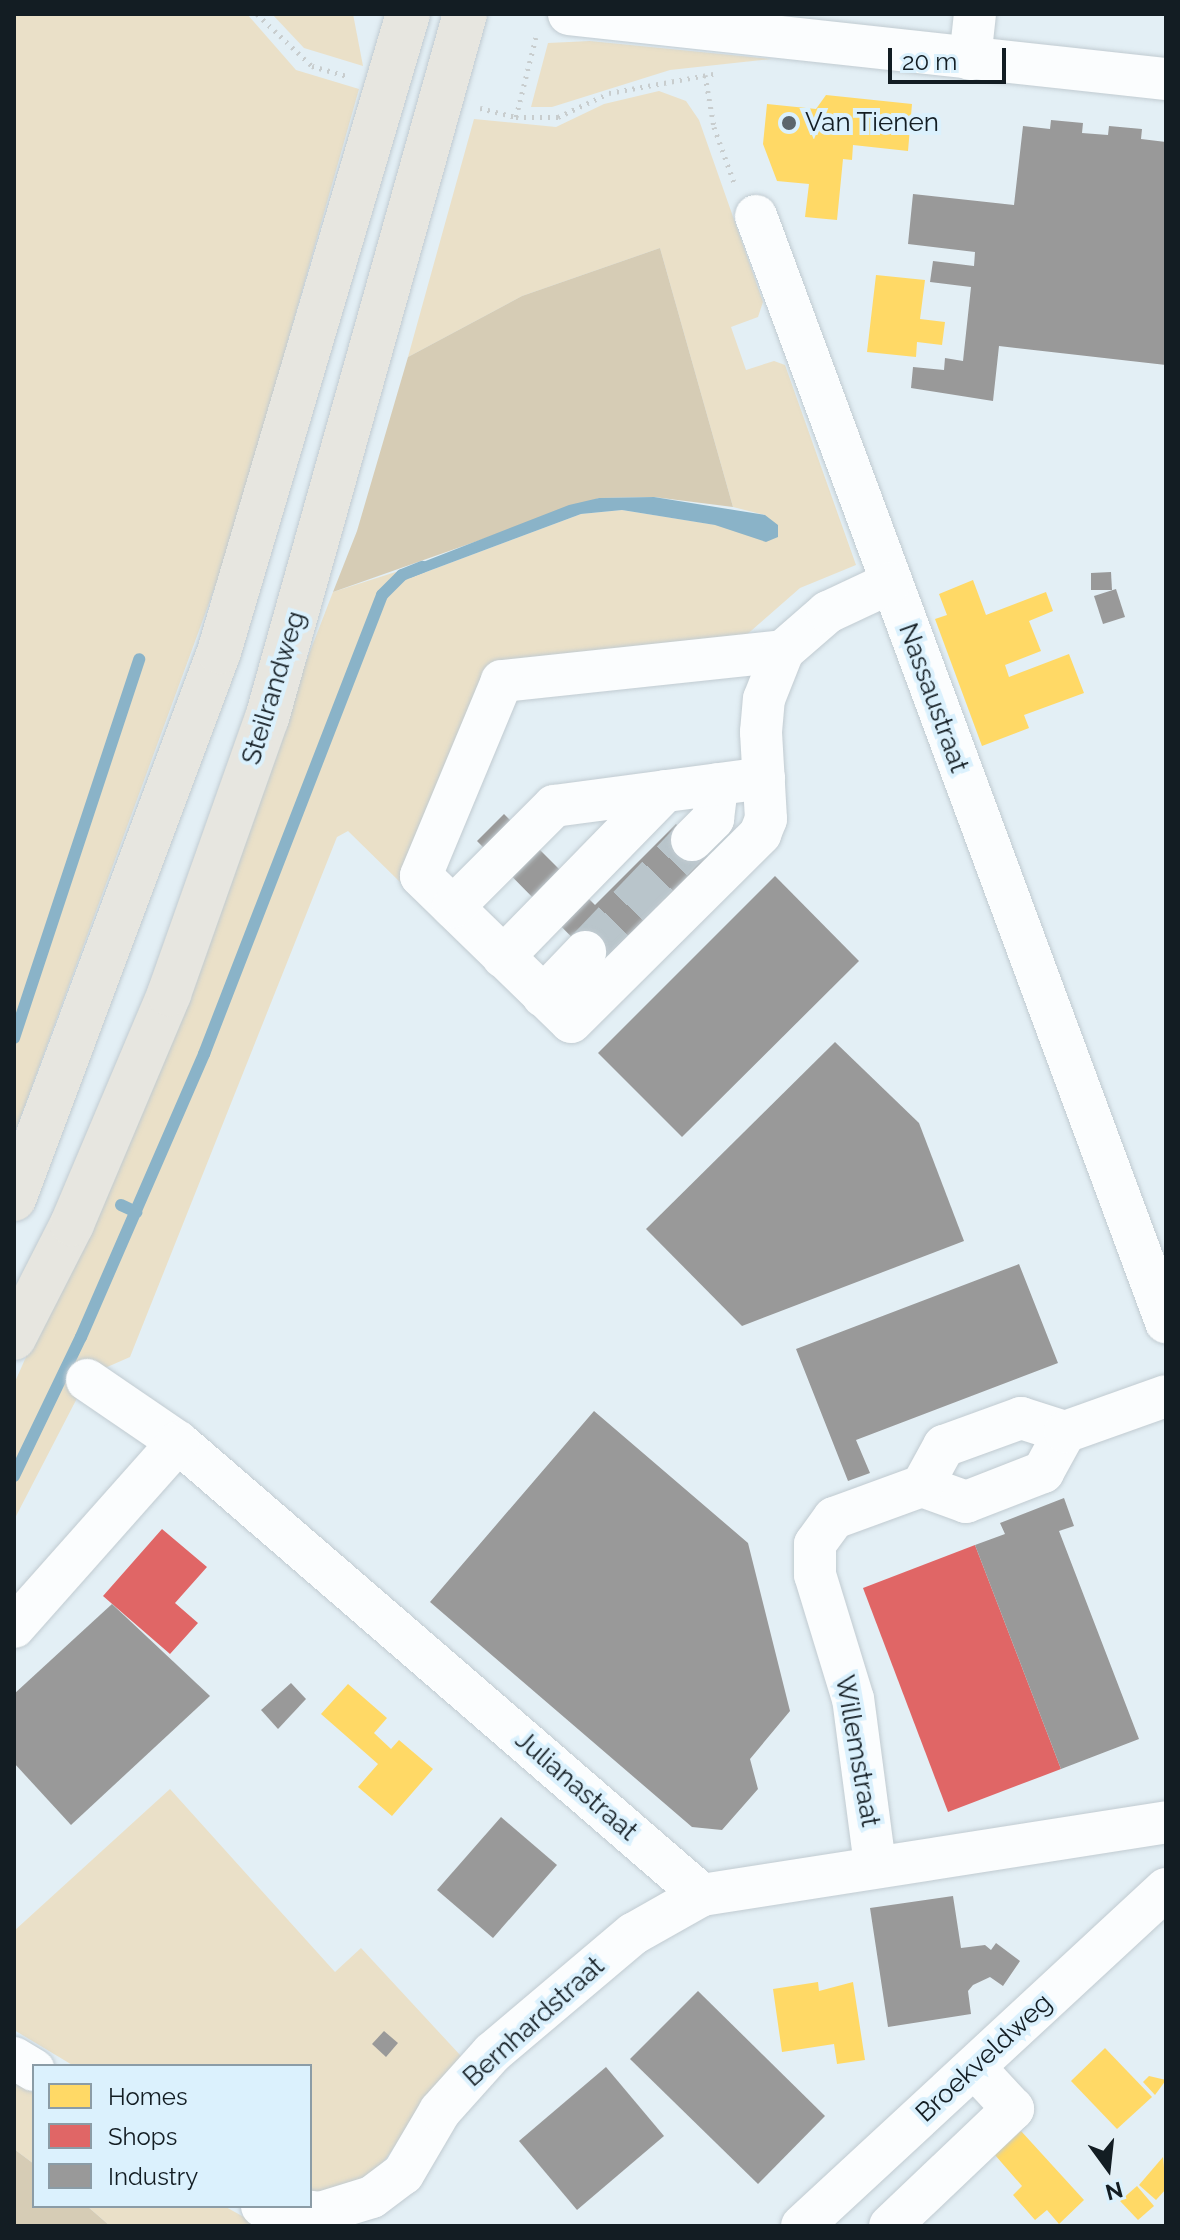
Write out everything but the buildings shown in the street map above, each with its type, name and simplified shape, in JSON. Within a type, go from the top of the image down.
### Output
[{"type":"main road","points":[[14,1199],[219,652],[408,14]]},
{"type":"main road","name":"Steilrandweg","points":[[14,1338],[72,1224],[169,994],[267,718],[465,14]]},
{"type":"street","points":[[970,59],[975,14]]},
{"type":"street","points":[[554,20],[684,18],[970,59],[1166,79]]},
{"type":"street","name":"Nassaustraat","points":[[756,216],[1166,1322]]},
{"type":"street","points":[[783,651],[502,681],[421,876],[571,1022],[749,848],[766,819],[764,699],[783,651],[828,612],[890,583]]},
{"type":"street","points":[[453,907],[554,806],[764,778]]},
{"type":"street","points":[[692,840],[713,819],[717,784]]},
{"type":"street","points":[[503,957],[665,791]]},
{"type":"street","points":[[543,996],[585,952]]},
{"type":"street","name":"Julianastraat","points":[[87,1380],[178,1442],[702,1895]]},
{"type":"street","points":[[1065,1432],[1043,1472],[966,1502],[922,1486],[944,1446],[957,1441],[1021,1418],[1065,1432],[1166,1396]]},
{"type":"street","points":[[14,1627],[178,1442]]},
{"type":"street","name":"Willemstraat","points":[[875,1865],[853,1699],[815,1575],[815,1544],[834,1518],[922,1486]]},
{"type":"street","points":[[702,1895],[875,1865],[1166,1822]]},
{"type":"street","name":"Broekveldweg","points":[[802,2226],[1166,1889]]},
{"type":"street","name":"Bernhardstraat","points":[[279,2208],[320,2213],[372,2197],[403,2174],[440,2111],[492,2053],[633,1934],[702,1895]]},
{"type":"street","points":[[14,2058],[32,2069]]},
{"type":"street","points":[[890,2226],[1013,2109],[974,2067]]},
{"type":"path","points":[[516,117],[554,20]]},
{"type":"path","points":[[705,75],[729,177],[756,216]]},
{"type":"shaded area","points":[[14,14],[247,14],[296,70],[359,89],[230,546],[14,1135]]},
{"type":"shaded area","points":[[272,14],[353,14],[363,66],[304,48]]},
{"type":"shaded area","points":[[590,41],[772,59],[670,70],[552,107],[531,107],[548,43]]},
{"type":"shaded area","points":[[659,91],[686,101],[699,120],[763,302],[758,317],[731,327],[746,370],[774,361],[785,365],[856,565],[800,588],[736,644],[488,678],[400,882],[348,831],[337,837],[130,1357],[89,1375],[14,1520],[14,1384],[114,1159],[333,592],[405,569],[410,578],[581,514],[622,510],[716,525],[765,515],[733,507],[660,248],[522,296],[408,357],[474,119],[556,127],[604,104]]},
{"type":"shaded area","points":[[660,248],[733,507],[654,497],[599,498],[333,592],[357,531],[408,357],[522,296]]},
{"type":"shaded area","points":[[170,1789],[335,1972],[361,1948],[461,2056],[374,2175],[312,2194],[312,2064],[71,2064],[14,2030],[14,1931]]},
{"type":"shaded area","points":[[14,2082],[32,2092],[32,2162],[14,2149]]},
{"type":"shaded area","points":[[14,2149],[32,2162],[32,2208],[89,2208],[110,2226],[14,2226]]},
{"type":"shaded area","points":[[89,2208],[228,2208],[260,2226],[110,2226]]},
{"type":"water","points":[[654,497],[765,515],[778,525],[778,537],[766,542],[715,525],[622,510],[581,514],[410,578],[405,569],[569,505],[599,498]]},
{"type":"waterway","points":[[14,1476],[81,1337],[204,1054],[382,595],[402,575],[422,567]]},
{"type":"waterway","points":[[14,1038],[139,659]]},
{"type":"waterway","points":[[121,1205],[136,1212]]},
{"type":"tunnel","points":[[585,952],[692,840]]},
{"type":"place","name":"Van Tienen","points":[[789,123]]}]
